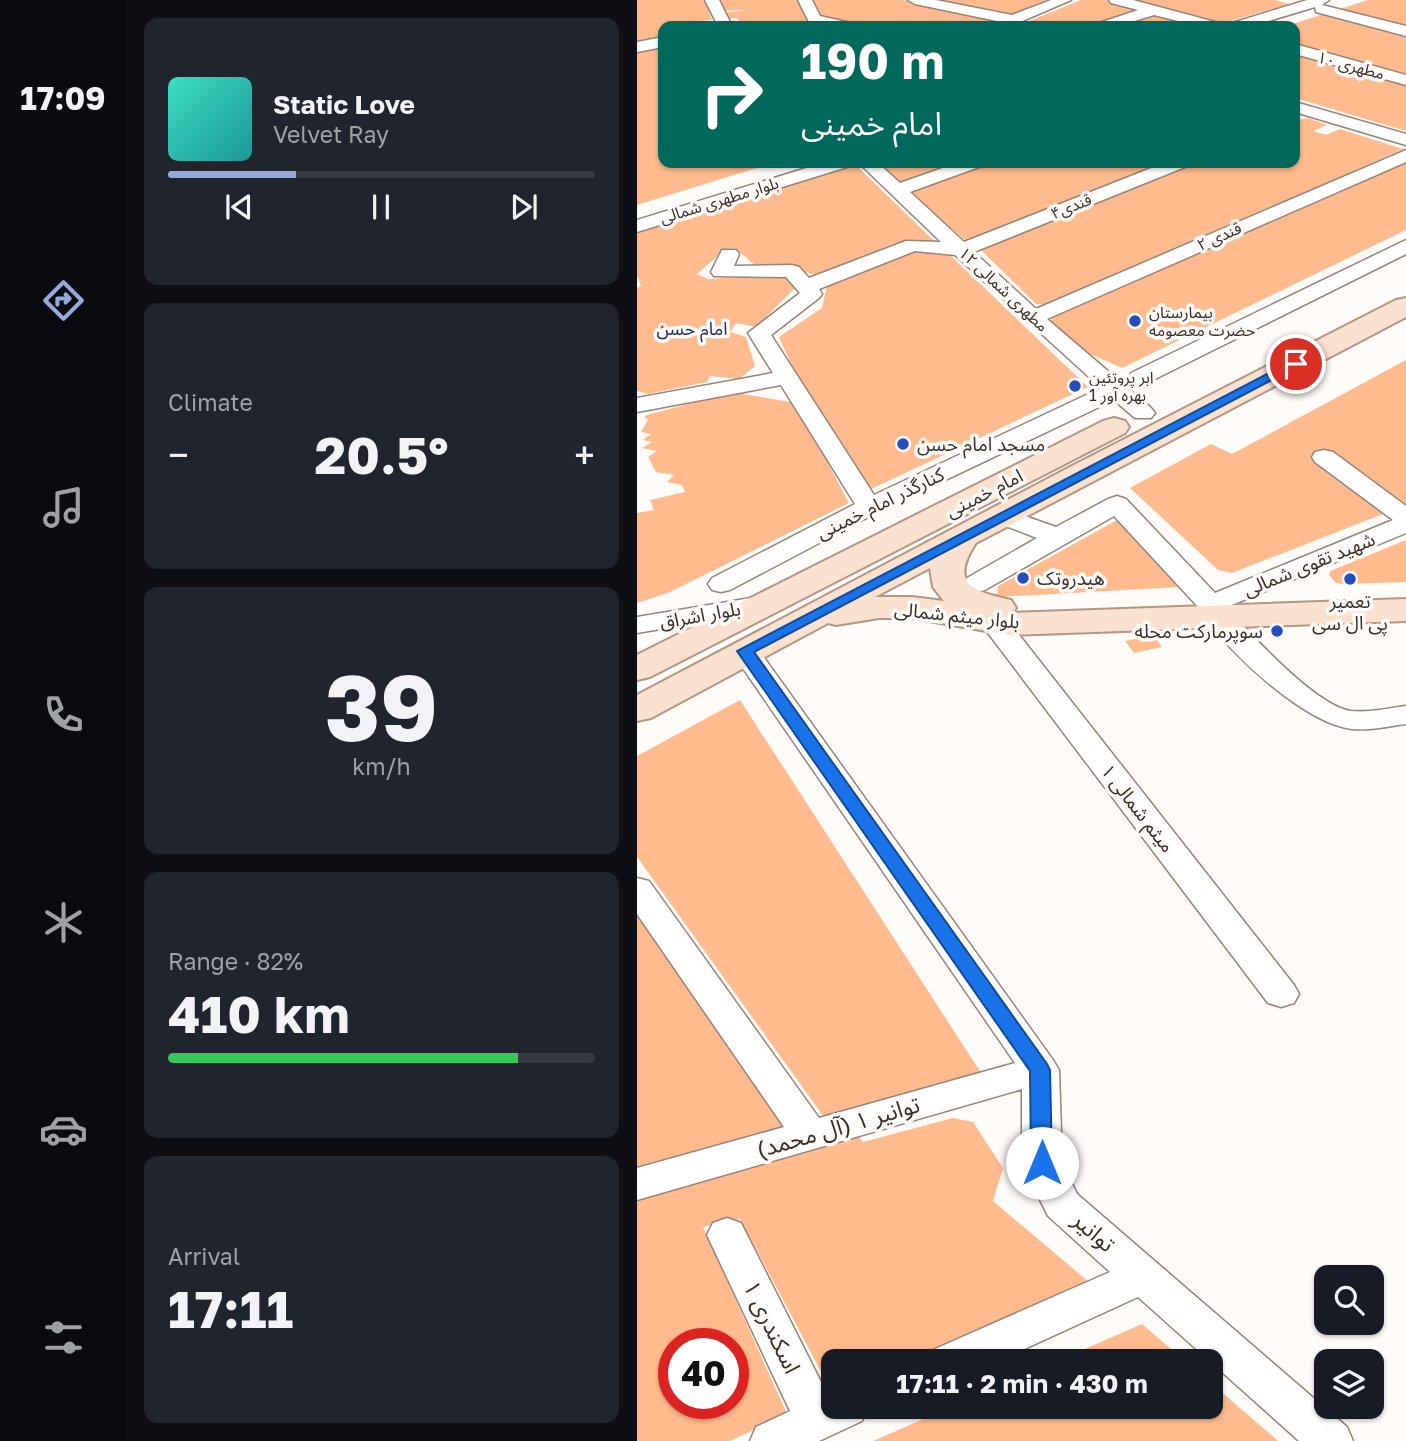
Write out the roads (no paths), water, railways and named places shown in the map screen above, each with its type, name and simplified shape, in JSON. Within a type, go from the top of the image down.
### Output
[{"type":"main road","name":"امام خمینی","points":[[637,669],[1406,279]]},
{"type":"main road","name":"امام خمینی","points":[[637,710],[803,620],[1406,306]]},
{"type":"main road","name":"بلوار میثم شمالی","points":[[962,539],[950,554],[945,567],[964,587],[967,600],[977,604],[1013,609],[1406,610]]},
{"type":"main road","points":[[923,608],[913,601],[911,591],[923,583],[964,587]]},
{"type":"main road","name":"بلوار میثم شمالی","points":[[803,620],[861,609],[923,608],[995,623],[1406,596]]},
{"type":"street","points":[[806,0],[814,19],[823,21]]},
{"type":"street","points":[[915,0],[997,21]]},
{"type":"street","points":[[1010,21],[1064,0]]},
{"type":"street","points":[[1116,0],[1195,21]]},
{"type":"street","points":[[1281,0],[1303,6]]},
{"type":"street","points":[[1254,21],[1303,6],[1350,0]]},
{"type":"street","points":[[1280,21],[1321,5],[1406,31]]},
{"type":"street","points":[[1120,21],[1154,10]]},
{"type":"street","points":[[637,47],[658,44]]},
{"type":"street","name":"مطهری ۱۰","points":[[1300,50],[1406,80]]},
{"type":"street","points":[[1300,111],[1406,140]]},
{"type":"street","name":"قندی ۲","points":[[1033,318],[1406,155]]},
{"type":"street","name":"بلوار مطهری شمالی","points":[[637,214],[789,168]]},
{"type":"street","name":"بلوار مطهری شمالی","points":[[637,226],[825,168]]},
{"type":"street","name":"مطهری شمالی ۱۲","points":[[873,168],[1033,318],[1143,413]]},
{"type":"street","points":[[897,191],[959,168]]},
{"type":"street","name":"قندی۴","points":[[962,250],[1167,168]]},
{"type":"street","points":[[806,287],[912,245],[962,250]]},
{"type":"street","points":[[1139,378],[1406,246]]},
{"type":"street","points":[[729,254],[721,272],[792,271],[812,294],[759,333],[869,507]]},
{"type":"street","points":[[637,405],[787,377]]},
{"type":"street","name":"کنارگذر امام خمینی","points":[[721,584],[869,507],[1117,390]]},
{"type":"street","points":[[1324,457],[1406,518]]},
{"type":"street","points":[[964,587],[1117,504],[1292,688],[1330,712],[1352,720],[1406,715]]},
{"type":"street","points":[[1002,516],[1058,537]]},
{"type":"street","name":"شهید تقوی شمالی","points":[[1215,610],[1406,524]]},
{"type":"street","name":"بلوار اشراق","points":[[637,625],[763,604]]},
{"type":"street","name":"میثم شمالی ۱","points":[[995,623],[1281,994]]},
{"type":"street","points":[[745,651],[1040,1070]]},
{"type":"street","points":[[637,889],[810,1135]]},
{"type":"street","name":"توانیر ۱ (آل محمد)","points":[[637,1184],[1040,1070]]},
{"type":"street","name":"توانیر","points":[[1040,1070],[1042,1163],[1062,1205],[1331,1441]]},
{"type":"street","name":"اسکندری ۱","points":[[727,1235],[799,1429]]},
{"type":"street","points":[[979,1349],[1144,1276]]},
{"type":"place","name":"بیمارستان حضرت معصومه","points":[[1135,321]]},
{"type":"place","name":"ابر پروتئین بهره آور 1","points":[[1075,386]]},
{"type":"place","name":"مسجد امام حسن","points":[[903,444]]},
{"type":"place","name":"هیدروتک","points":[[1023,578]]},
{"type":"place","name":"تعمیر پی ال سی","points":[[1350,579]]},
{"type":"place","name":"سوپرمارکت محله","points":[[1277,631]]},
{"type":"district","name":"امام حسن","points":[[692,329]]}]
